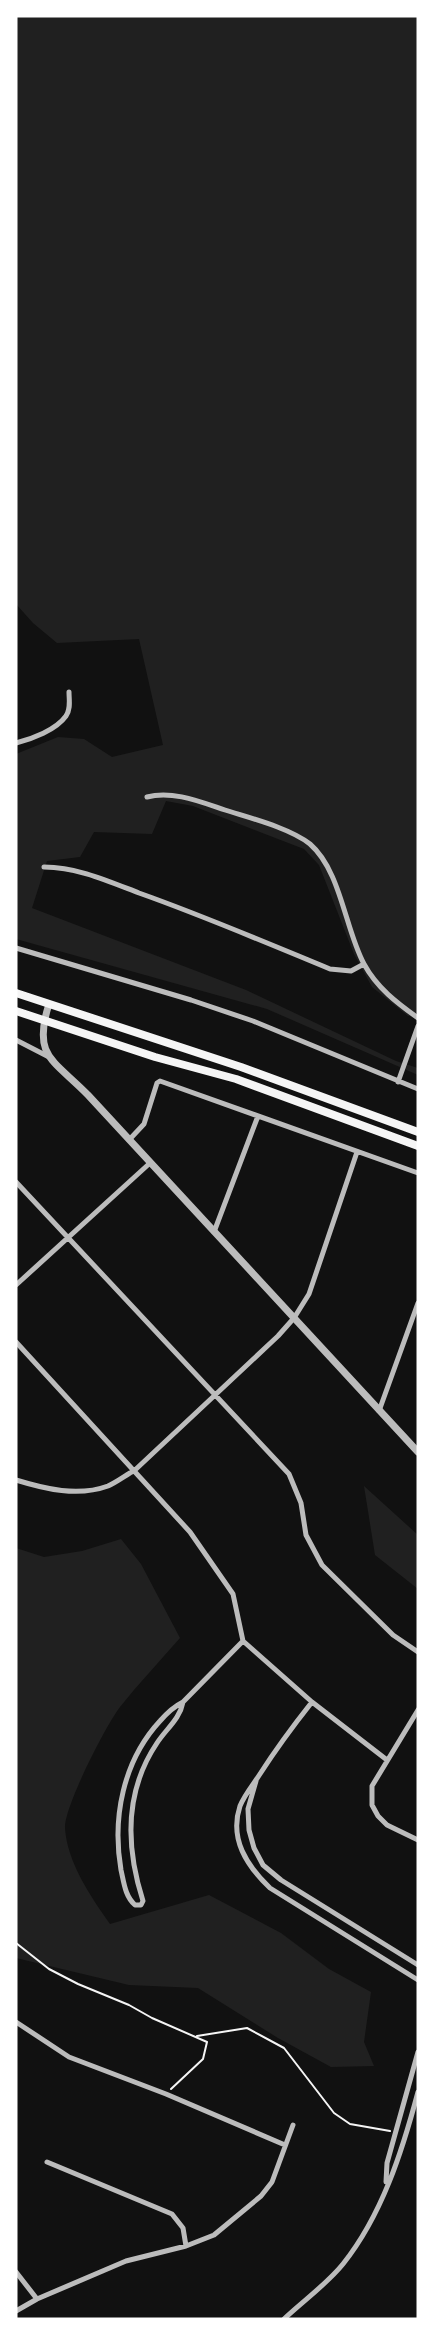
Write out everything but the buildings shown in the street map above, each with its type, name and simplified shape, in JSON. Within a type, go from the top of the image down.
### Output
[{"type":"main road","points":[[16,993],[241,1067],[418,1132]]},
{"type":"main road","points":[[16,1011],[155,1057],[236,1080],[418,1146]]},
{"type":"street","points":[[16,742],[52,728],[66,716],[70,706],[69,692]]},
{"type":"street","points":[[147,797],[167,794],[208,805],[284,831],[308,843],[320,854],[329,870],[364,964],[387,995],[418,1018]]},
{"type":"street","points":[[44,867],[69,868],[94,876],[168,903],[330,969],[351,971],[364,964]]},
{"type":"street","points":[[16,948],[191,1000],[253,1021],[418,1089]]},
{"type":"street","points":[[49,1004],[44,1021],[42,1039],[44,1048],[50,1057],[418,1452]]},
{"type":"street","points":[[398,1082],[418,1026]]},
{"type":"street","points":[[16,1040],[50,1057]]},
{"type":"street","points":[[129,1140],[144,1124],[157,1083],[160,1081],[418,1173]]},
{"type":"street","points":[[214,1233],[258,1116]]},
{"type":"street","points":[[16,1480],[42,1488],[76,1492],[108,1486],[135,1470],[215,1395],[294,1318],[309,1294],[357,1152]]},
{"type":"street","points":[[16,1286],[150,1163]]},
{"type":"street","points":[[16,1182],[289,1474],[301,1503],[306,1535],[322,1565],[393,1635],[418,1652]]},
{"type":"street","points":[[380,1411],[418,1303]]},
{"type":"street","points":[[16,1342],[190,1532],[233,1594],[243,1641],[312,1702],[387,1760]]},
{"type":"street","points":[[183,1702],[181,1712],[156,1744],[138,1783],[132,1805],[130,1848],[143,1901],[141,1905],[135,1905],[126,1893],[118,1848],[119,1814],[130,1768],[142,1744],[153,1728],[174,1706],[183,1702],[243,1641]]},
{"type":"street","points":[[312,1702],[281,1740],[250,1787],[240,1807],[237,1826],[241,1851],[252,1871],[270,1888],[418,1980]]},
{"type":"street","points":[[418,1710],[372,1786],[372,1805],[378,1816],[387,1825],[418,1840]]},
{"type":"street","points":[[256,1780],[248,1809],[249,1830],[254,1848],[263,1865],[281,1880],[418,1965]]},
{"type":"street","points":[[118,1848],[130,1848]]},
{"type":"street","points":[[16,2022],[69,2057],[166,2094],[285,2145]]},
{"type":"street","points":[[386,2187],[387,2163],[418,2052]]},
{"type":"street","points":[[284,2319],[342,2266],[366,2233],[406,2135],[418,2092]]},
{"type":"street","points":[[16,2311],[37,2299],[126,2261],[186,2246],[214,2235],[261,2196],[272,2182],[293,2126]]},
{"type":"street","points":[[47,2162],[172,2214],[183,2228],[186,2246]]},
{"type":"street","points":[[16,2272],[37,2299]]},
{"type":"path","points":[[16,1943],[49,1969],[78,1984],[129,2004],[152,2018],[207,2042],[203,2059],[166,2094]]},
{"type":"path","points":[[195,2036],[246,2028],[284,2048],[334,2112],[350,2124],[395,2131]]},
{"type":"shaded area","points":[[16,16],[418,16],[418,1017],[408,1016],[372,987],[354,954],[319,865],[304,849],[193,806],[166,801],[152,834],[94,832],[80,857],[47,861],[32,908],[246,990],[396,1061],[418,1068],[418,1075],[267,1009],[16,939],[16,754],[58,737],[84,739],[112,757],[163,745],[139,639],[57,643],[33,623],[16,604]]},
{"type":"shaded area","points":[[364,1486],[418,1535],[418,1589],[375,1555]]},
{"type":"shaded area","points":[[121,1539],[141,1564],[180,1638],[120,1707],[105,1731],[78,1785],[65,1828],[70,1854],[81,1879],[110,1924],[209,1895],[281,1933],[329,1969],[371,1992],[364,2042],[374,2066],[331,2067],[278,2038],[198,1988],[129,1985],[16,1958],[16,1548],[44,1557],[82,1551]]}]
